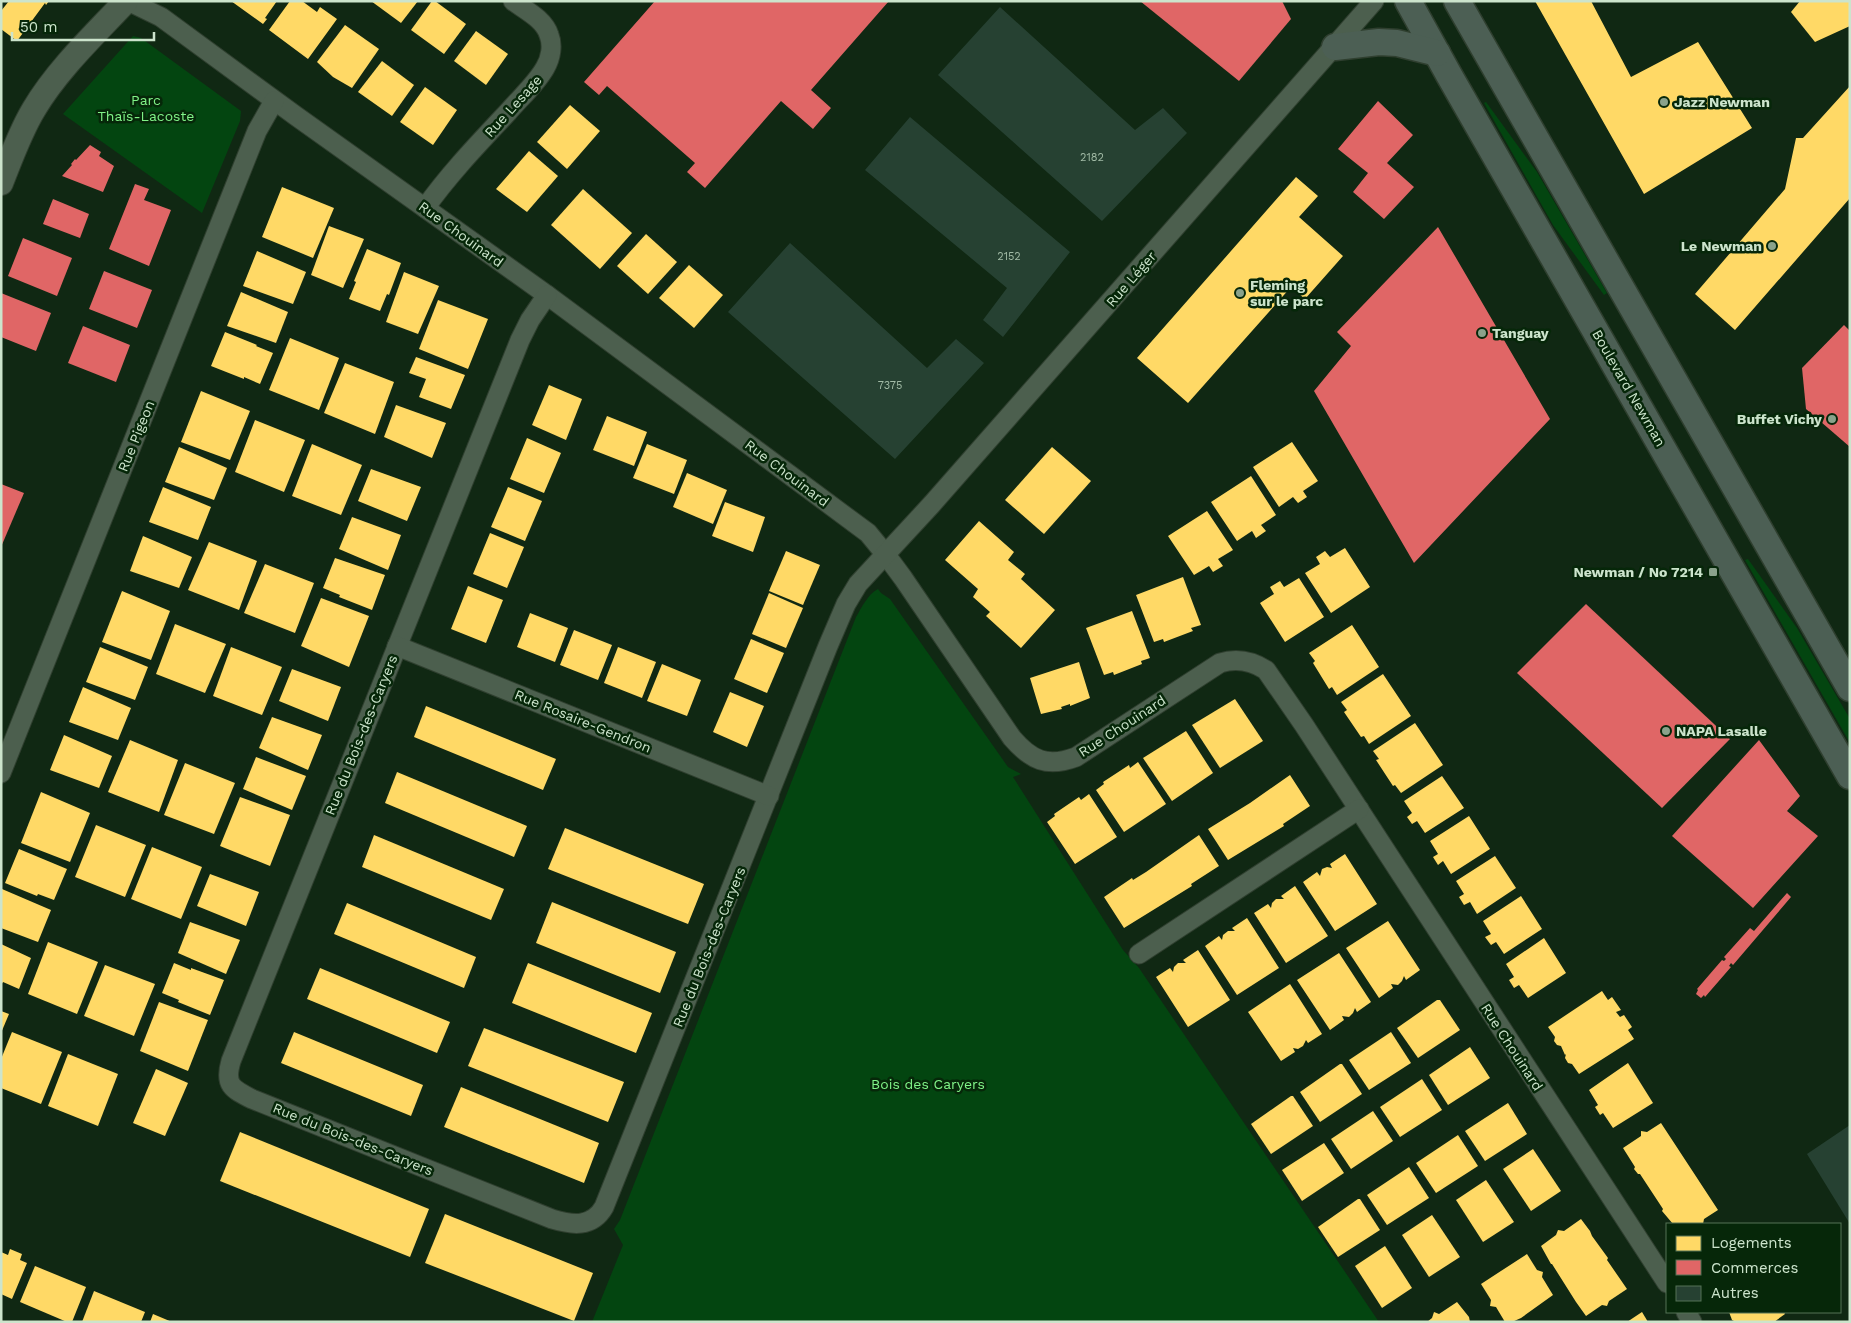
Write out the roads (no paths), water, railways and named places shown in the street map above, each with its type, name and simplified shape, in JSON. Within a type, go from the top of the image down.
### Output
[{"type":"main road","name":"Boulevard Newman","points":[[1408,1],[1850,776]]},
{"type":"main road","points":[[1457,1],[1850,688]]},
{"type":"main road","points":[[1334,47],[1379,42],[1397,43],[1437,53]]},
{"type":"street","name":"Rue Chouinard","points":[[127,1],[161,17],[274,101],[547,295],[863,529],[886,554],[1012,738],[1026,754],[1052,762],[1076,757],[1214,667],[1230,661],[1246,661],[1260,667],[1269,674],[1666,1281]]},
{"type":"street","points":[[1,183],[24,127],[40,100],[67,65],[127,1]]},
{"type":"street","name":"Rue Lesage","points":[[425,208],[445,180],[534,83],[547,64],[551,50],[550,36],[547,30],[539,20],[512,1]]},
{"type":"street","name":"Rue Léger","points":[[886,554],[1374,1]]},
{"type":"street","name":"Rue Pigeon","points":[[1,773],[257,131],[274,101]]},
{"type":"street","name":"Rue du Bois-des-Caryers","points":[[547,295],[530,320],[520,340],[231,1061],[228,1074],[229,1082],[236,1091],[552,1219],[576,1224],[591,1221],[598,1216],[604,1207],[846,604],[858,584],[886,554]]},
{"type":"street","name":"Rue Rosaire-Gendron","points":[[397,646],[769,796]]},
{"type":"street","points":[[1139,954],[1359,809]]},
{"type":"place","name":"Jazz Newman","points":[[1664,102]]},
{"type":"place","name":"Le Newman","points":[[1772,246]]},
{"type":"place","name":"Fleming sur le parc","points":[[1240,293]]},
{"type":"place","name":"Tanguay","points":[[1482,333]]},
{"type":"place","name":"Buffet Vichy","points":[[1832,419]]},
{"type":"place","name":"Newman / No 7214","points":[[1713,572]]},
{"type":"place","name":"NAPA Lasalle","points":[[1666,731]]},
{"type":"park label","name":"Parc Thaïs-Lacoste","points":[[146,108]]},
{"type":"park label","name":"Bois des Caryers","points":[[928,1084]]}]
